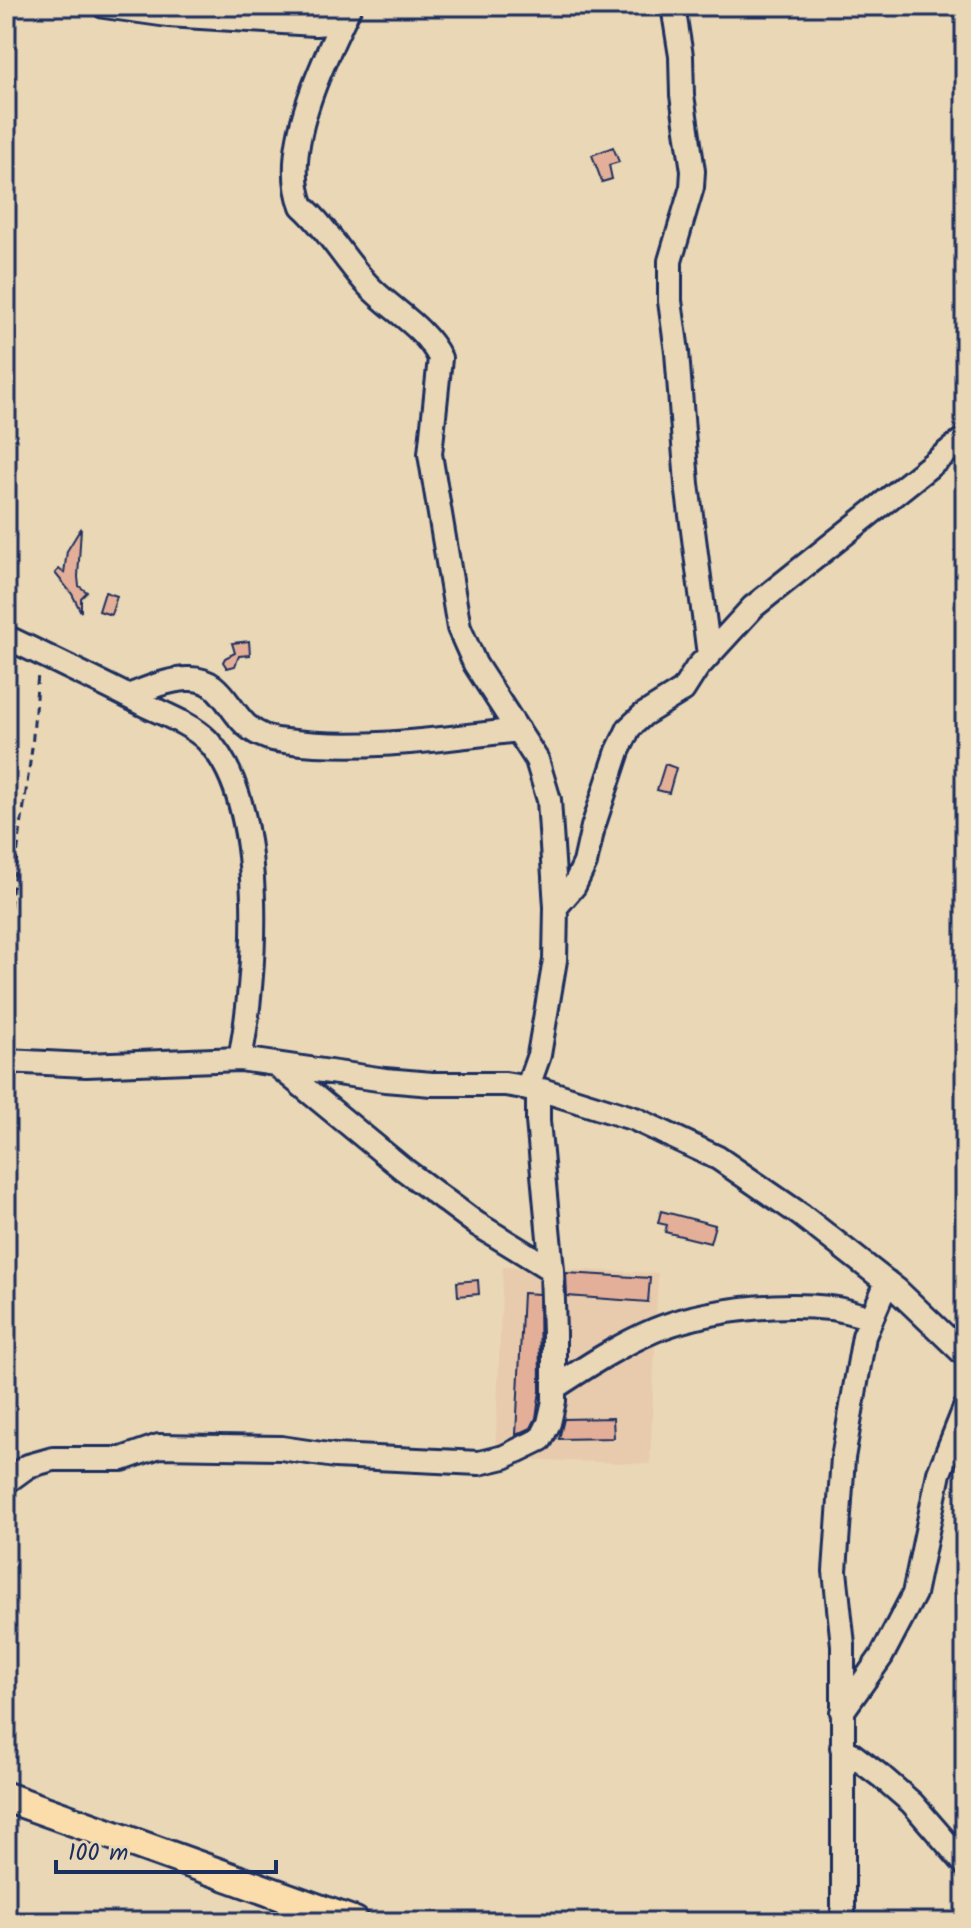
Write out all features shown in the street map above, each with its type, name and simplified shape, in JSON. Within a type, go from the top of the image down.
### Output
[{"type":"main road","points":[[6,1797],[355,1922]]},
{"type":"street","points":[[104,6],[168,15],[315,24],[328,23],[348,12]]},
{"type":"street","points":[[673,6],[693,171],[692,187],[670,261],[670,301],[687,484],[709,655]]},
{"type":"street","points":[[6,1482],[28,1466],[53,1459],[122,1459],[159,1446],[281,1448],[335,1456],[479,1463],[504,1457],[541,1439],[549,1423],[554,1388],[552,1270],[535,1090],[555,960],[556,907],[549,800],[537,760],[475,664],[459,628],[430,454],[440,358],[425,336],[366,283],[302,206],[299,196],[296,173],[309,98],[348,12]]},
{"type":"street","points":[[556,907],[574,886],[585,863],[593,827],[618,751],[629,728],[643,715],[683,690],[709,655],[753,607],[965,438]]},
{"type":"street","points":[[6,637],[204,737],[217,751],[246,820],[252,917],[249,1012],[240,1059]]},
{"type":"street","points":[[128,696],[165,682],[200,679],[223,692],[247,725],[268,738],[286,742],[375,743],[518,730]]},
{"type":"street","points":[[6,1061],[86,1065],[240,1059],[385,1080],[432,1084],[505,1084],[635,1119],[718,1158],[801,1215],[887,1282],[965,1355]]},
{"type":"street","points":[[278,1065],[402,1168],[477,1224],[552,1270]]},
{"type":"street","points":[[843,1922],[843,1645],[835,1571],[843,1458],[864,1336],[887,1282]]},
{"type":"street","points":[[554,1388],[603,1356],[655,1330],[700,1317],[749,1309],[813,1306],[871,1318]]},
{"type":"street","points":[[842,1712],[881,1657],[914,1594],[939,1473],[965,1408]]},
{"type":"street","points":[[842,1747],[912,1803],[965,1864]]},
{"type":"path","points":[[6,935],[32,748],[39,653]]},
{"type":"shaded area","points":[[503,1267],[658,1273],[650,1464],[495,1458]]},
{"type":"building","points":[[613,147],[619,162],[609,165],[612,179],[602,182],[592,155]]},
{"type":"building","points":[[81,528],[78,577],[79,586],[87,592],[81,598],[81,612],[72,594],[55,573],[59,569],[64,573],[67,551]]},
{"type":"building","points":[[105,592],[117,596],[111,615],[99,611]]},
{"type":"building","points":[[249,641],[250,655],[239,656],[235,666],[227,668],[223,662],[235,653],[232,643]]},
{"type":"building","points":[[665,764],[676,768],[669,793],[657,790]]},
{"type":"building","points":[[661,1211],[715,1225],[710,1243],[665,1232],[667,1225],[658,1223]]},
{"type":"building","points":[[566,1273],[650,1278],[648,1302],[567,1296]]},
{"type":"building","points":[[478,1280],[479,1294],[458,1296],[457,1282]]},
{"type":"building","points":[[523,1293],[539,1294],[540,1391],[536,1418],[531,1428],[516,1435]]},
{"type":"building","points":[[613,1418],[614,1438],[559,1439],[564,1419]]}]
